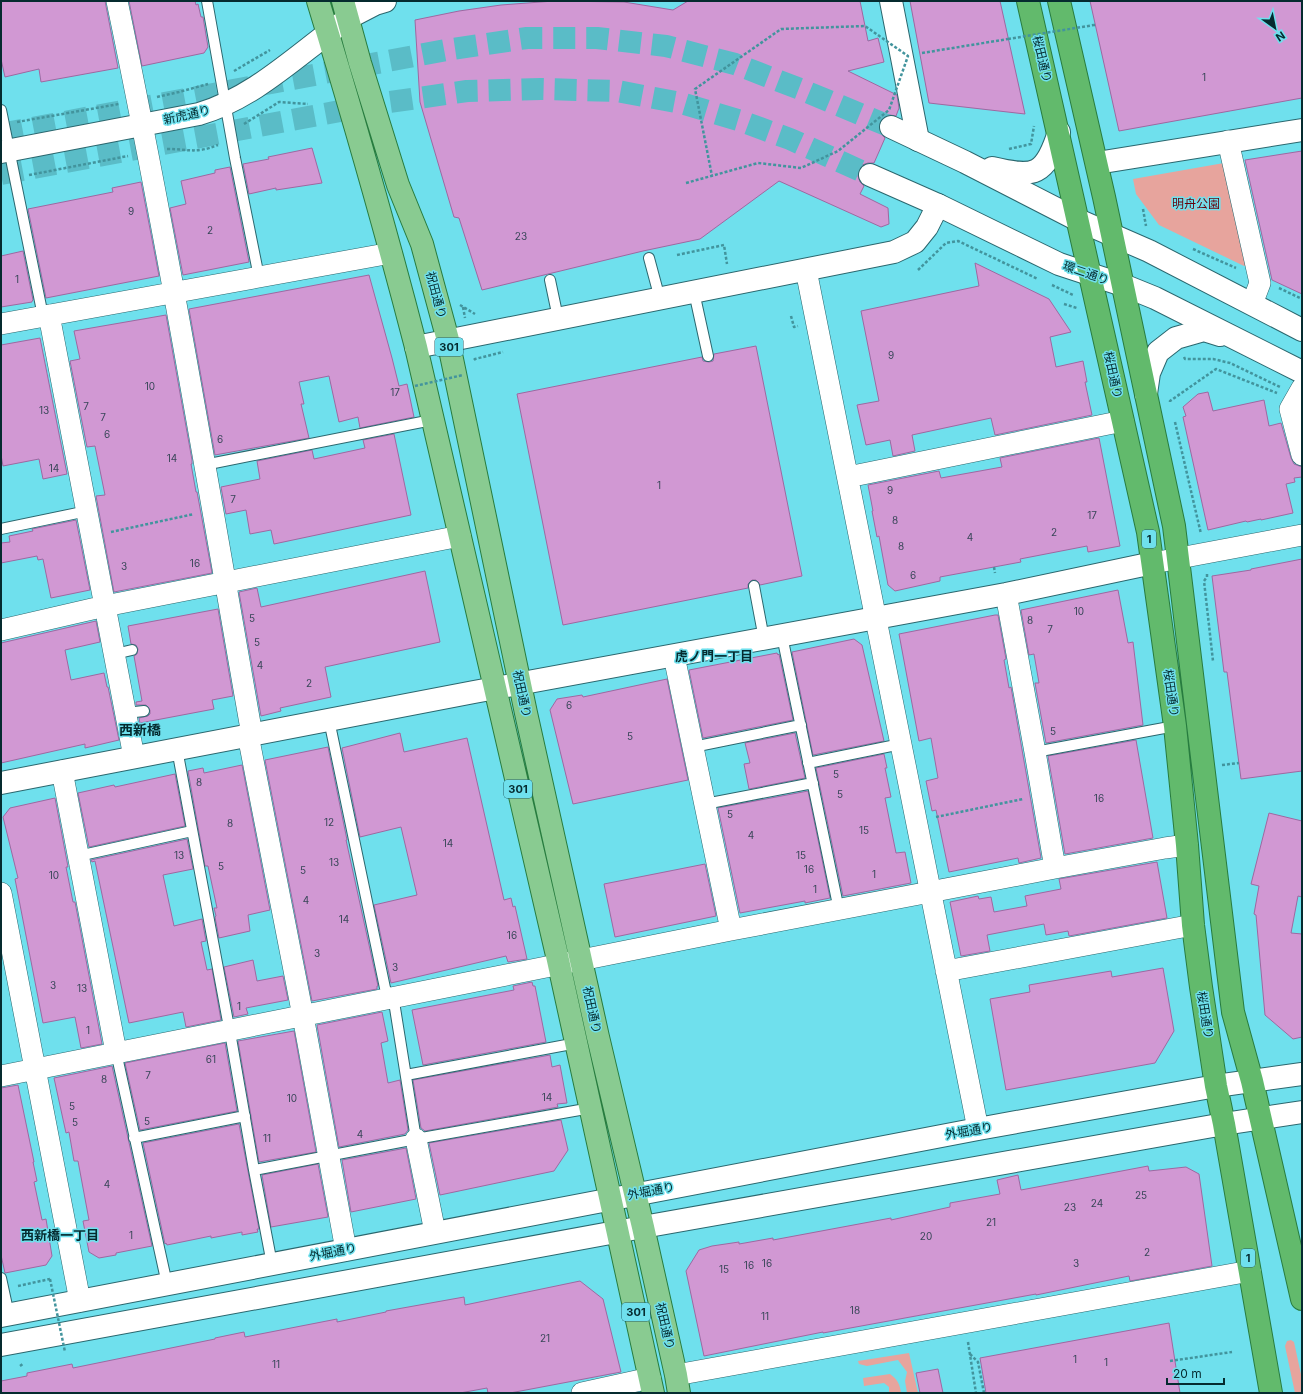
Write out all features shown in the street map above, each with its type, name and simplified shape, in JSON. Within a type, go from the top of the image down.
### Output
[{"type":"highway","name":"桜田通り","points":[[1028,1],[1140,490],[1148,532],[1175,726],[1187,845],[1193,925],[1201,986],[1216,1086],[1271,1393]]},
{"type":"highway","name":"桜田通り","points":[[1059,1],[1113,235],[1174,526],[1233,1012],[1252,1081],[1259,1118],[1302,1299]]},
{"type":"main road","name":"祝田通り","points":[[318,1],[391,253],[416,347],[577,1043],[652,1386]]},
{"type":"main road","name":"新虎通り","points":[[5,151],[199,114],[225,105],[269,78],[328,33],[346,10],[385,1]]},
{"type":"main road","points":[[891,1],[918,140]]},
{"type":"main road","name":"祝田通り","points":[[346,10],[360,63],[398,185],[422,244],[448,340],[520,684],[677,1384]]},
{"type":"main road","points":[[891,128],[965,162],[1078,220],[1149,251],[1302,330]]},
{"type":"main road","points":[[1097,163],[1302,130]]},
{"type":"main road","points":[[965,162],[1019,174],[1029,173],[1046,163],[1059,132]]},
{"type":"main road","name":"環二通り","points":[[870,175],[1059,264],[1123,285],[1155,298],[1302,372]]},
{"type":"main road","points":[[416,347],[894,252],[915,242],[927,227],[938,206]]},
{"type":"main road","points":[[1146,394],[1149,373],[1158,352],[1176,338],[1204,330],[1255,347]]},
{"type":"main road","points":[[1,783],[520,684],[1006,594],[1153,563]]},
{"type":"main road","name":"外堀通り","points":[[5,1315],[978,1129],[1216,1086],[1302,1074]]},
{"type":"main road","points":[[1,1346],[643,1227],[1224,1124],[1302,1112]]},
{"type":"street","points":[[117,1],[174,293],[225,582],[250,735],[346,1250]]},
{"type":"street","points":[[1228,141],[1260,283],[1258,292],[1252,304]]},
{"type":"street","points":[[1,324],[391,253]]},
{"type":"street","points":[[806,270],[978,1129]]},
{"type":"street","points":[[46,316],[87,511],[105,606],[124,652],[135,712],[134,757]]},
{"type":"street","points":[[1298,395],[1290,409],[1302,455]]},
{"type":"street","points":[[848,477],[1123,421]]},
{"type":"street","points":[[1153,563],[1302,535]]},
{"type":"street","points":[[1,630],[105,606],[460,536]]},
{"type":"street","points":[[1006,594],[1055,868]]},
{"type":"street","points":[[674,656],[731,930]]},
{"type":"street","points":[[62,771],[116,1052]]},
{"type":"street","points":[[1,1076],[731,930],[1055,868],[1187,845]]},
{"type":"street","points":[[1,893],[80,1301]]},
{"type":"street","points":[[946,971],[1193,925]]},
{"type":"street","points":[[416,1139],[435,1232]]},
{"type":"street","points":[[677,1384],[1250,1272]]},
{"type":"street","points":[[582,1393],[652,1386]]},
{"type":"lane","points":[[206,1],[259,277]]},
{"type":"lane","points":[[1,110],[5,151],[46,316]]},
{"type":"lane","points":[[649,258],[660,298]]},
{"type":"lane","points":[[550,280],[558,318]]},
{"type":"lane","points":[[694,292],[708,356]]},
{"type":"lane","points":[[204,465],[432,420]]},
{"type":"lane","points":[[1,529],[87,511]]},
{"type":"lane","points":[[754,586],[773,637],[801,725],[839,910]]},
{"type":"lane","points":[[330,720],[385,988],[395,1008],[416,1139]]},
{"type":"lane","points":[[693,747],[801,725]]},
{"type":"lane","points":[[1035,752],[1175,726]]},
{"type":"lane","points":[[808,763],[901,744]]},
{"type":"lane","points":[[177,749],[272,1264]]},
{"type":"lane","points":[[705,804],[813,783]]},
{"type":"lane","points":[[78,856],[192,831]]},
{"type":"lane","points":[[406,1075],[577,1043]]},
{"type":"lane","points":[[116,1052],[167,1284]]},
{"type":"lane","points":[[254,1170],[591,1108]]},
{"type":"lane","points":[[134,1138],[245,1116]]},
{"type":"lane","points":[[1,1278],[5,1315]]},
{"type":"path","points":[[916,54],[1094,25]]},
{"type":"path","points":[[686,183],[712,176],[758,163],[801,168],[838,151],[889,110],[908,56],[865,26],[781,29],[695,89],[712,176]]},
{"type":"path","points":[[279,102],[308,104]]},
{"type":"path","points":[[1003,151],[1031,144],[1035,121]]},
{"type":"path","points":[[1143,208],[1146,227],[1152,230]]},
{"type":"path","points":[[677,255],[724,245],[728,265]]},
{"type":"path","points":[[1187,246],[1302,299]]},
{"type":"path","points":[[460,304],[474,314]]},
{"type":"path","points":[[1171,408],[1170,401],[1216,369],[1283,396],[1298,395]]},
{"type":"path","points":[[415,386],[464,375]]},
{"type":"path","points":[[1173,416],[1201,534]]},
{"type":"path","points":[[92,537],[212,510]]},
{"type":"path","points":[[994,567],[995,574]]},
{"type":"path","points":[[1204,581],[1207,577],[1206,572]]},
{"type":"path","points":[[916,821],[1042,795]]},
{"type":"path","points":[[15,1286],[50,1279],[65,1352]]},
{"type":"path","points":[[967,1340],[976,1393]]},
{"type":"path","points":[[1170,1361],[1232,1352]]},
{"type":"path","points":[[970,1354],[978,1362],[984,1393]]},
{"type":"green space","name":"明舟公園","points":[[1224,163],[1247,265],[1244,266],[1159,225],[1136,194],[1133,179]]},
{"type":"green space","points":[[1291,1340],[1294,1342],[1302,1379],[1302,1393],[1295,1393],[1285,1346],[1287,1341]]},
{"type":"green space","points":[[909,1353],[918,1393],[907,1393],[905,1381],[907,1372],[898,1360],[867,1366],[859,1364],[858,1361]]},
{"type":"green space","points":[[890,1374],[898,1382],[901,1393],[889,1393],[889,1387],[884,1383],[864,1386],[863,1378]]},
{"type":"building","points":[[1,1],[105,1],[118,68],[41,82],[39,69],[5,77],[1,59]]},
{"type":"building","points":[[129,1],[195,1],[196,5],[198,4],[201,17],[203,17],[208,47],[204,53],[142,66]]},
{"type":"building","points":[[554,1],[624,2],[673,10],[688,1],[860,1],[868,41],[878,38],[884,62],[848,71],[897,95],[899,108],[896,116],[890,115],[884,117],[880,121],[879,128],[881,134],[885,138],[874,163],[862,165],[858,170],[860,182],[864,186],[860,194],[888,208],[889,224],[881,227],[779,181],[700,239],[643,251],[482,290],[459,218],[454,217],[420,102],[415,20],[459,11],[501,5]]},
{"type":"building","points":[[910,1],[1000,1],[1025,114],[929,103]]},
{"type":"building","points":[[1090,1],[1302,1],[1302,98],[1119,131]]},
{"type":"building","points":[[312,148],[322,183],[276,190],[276,188],[249,194],[243,164]]},
{"type":"building","points":[[1302,151],[1302,294],[1272,280],[1245,160]]},
{"type":"building","points":[[230,167],[249,262],[183,275],[170,208],[186,204],[181,181],[215,173],[215,170]]},
{"type":"building","points":[[141,182],[159,276],[46,298],[28,209],[113,192],[112,188]]},
{"type":"building","points":[[23,251],[33,300],[32,302],[1,307],[1,256]]},
{"type":"building","points":[[975,263],[1049,299],[1071,332],[1050,337],[1056,367],[1083,361],[1087,382],[1085,382],[1092,415],[995,435],[991,418],[912,435],[915,451],[893,456],[890,440],[866,445],[857,405],[879,401],[861,311],[979,286]]},
{"type":"building","points":[[369,275],[399,386],[407,384],[414,417],[360,428],[358,417],[339,422],[329,376],[299,382],[304,404],[301,404],[309,438],[215,455],[189,309]]},
{"type":"building","points":[[166,315],[192,460],[191,464],[212,573],[114,592],[96,496],[105,495],[95,446],[87,447],[70,361],[80,359],[74,331]]},
{"type":"building","points":[[40,338],[67,474],[43,479],[39,459],[3,466],[1,455],[1,345]]},
{"type":"building","points":[[756,346],[802,576],[760,585],[756,580],[752,580],[748,584],[748,588],[563,625],[517,394],[702,357],[703,361],[709,362],[713,361],[714,354]]},
{"type":"building","points":[[1208,392],[1213,411],[1264,400],[1269,426],[1281,423],[1291,458],[1294,464],[1302,467],[1302,477],[1294,478],[1295,482],[1286,484],[1293,513],[1261,520],[1246,521],[1208,530],[1183,417],[1186,416],[1183,407],[1198,394]]},
{"type":"building","points":[[394,434],[411,515],[274,544],[271,530],[250,534],[246,510],[226,514],[221,487],[260,479],[257,461],[312,450],[314,459],[365,448],[363,440]]},
{"type":"building","points":[[1099,438],[1120,546],[1088,552],[1087,546],[1020,559],[1021,562],[940,577],[940,581],[895,591],[888,585],[879,536],[877,537],[868,485],[939,471],[941,478],[1002,467],[1000,458]]},
{"type":"building","points":[[76,520],[90,590],[51,598],[43,559],[38,560],[37,556],[1,563],[1,543],[10,542],[9,536],[33,531],[32,529]]},
{"type":"building","points":[[1302,559],[1302,771],[1241,779],[1227,672],[1224,672],[1212,576],[1251,570]]},
{"type":"building","points":[[425,571],[440,642],[325,667],[331,697],[280,708],[281,711],[261,716],[239,592],[257,588],[261,607]]},
{"type":"building","points":[[1118,590],[1128,643],[1133,642],[1143,725],[1046,743],[1035,683],[1039,683],[1034,654],[1029,655],[1021,610]]},
{"type":"building","points":[[218,609],[233,696],[212,700],[214,709],[140,723],[139,718],[148,716],[150,714],[150,710],[146,705],[136,705],[136,702],[142,701],[134,656],[137,654],[138,649],[136,645],[131,644],[128,626]]},
{"type":"building","points":[[998,615],[1006,659],[1004,660],[1009,688],[1011,687],[1041,858],[1019,863],[1018,858],[949,872],[936,810],[932,811],[926,781],[938,778],[931,738],[919,741],[899,634]]},
{"type":"building","points":[[96,621],[100,642],[65,650],[71,680],[104,673],[119,740],[85,748],[85,744],[1,763],[1,643]]},
{"type":"building","points":[[854,639],[862,645],[884,741],[813,755],[792,652]]},
{"type":"building","points":[[777,653],[778,655],[779,654],[793,720],[703,738],[689,670]]},
{"type":"building","points":[[667,679],[688,780],[573,804],[550,710],[557,699],[582,695],[583,697]]},
{"type":"building","points":[[400,733],[404,752],[467,738],[504,900],[511,898],[513,907],[515,906],[527,959],[508,962],[506,956],[391,983],[374,905],[417,895],[401,827],[360,837],[342,748]]},
{"type":"building","points":[[795,733],[805,778],[749,789],[744,764],[750,763],[745,743]]},
{"type":"building","points":[[1136,740],[1153,838],[1065,854],[1048,756]]},
{"type":"building","points":[[328,747],[346,840],[378,986],[377,989],[312,1001],[265,760]]},
{"type":"building","points":[[884,754],[887,768],[885,768],[891,797],[885,798],[896,853],[905,852],[911,883],[843,896],[816,768]]},
{"type":"building","points":[[242,765],[270,910],[248,915],[250,931],[219,938],[214,908],[217,908],[208,866],[205,866],[188,771],[203,768],[204,773]]},
{"type":"building","points":[[175,774],[185,826],[89,847],[78,793],[114,785],[115,787]]},
{"type":"building","points":[[808,791],[830,898],[740,913],[718,808]]},
{"type":"building","points":[[55,798],[68,867],[66,867],[73,902],[75,902],[102,1044],[81,1048],[75,1017],[43,1023],[15,879],[18,878],[3,817],[10,808]]},
{"type":"building","points":[[1269,813],[1302,821],[1302,897],[1298,896],[1291,933],[1302,934],[1302,1037],[1293,1039],[1265,1015],[1256,915],[1254,914],[1259,886],[1251,884]]},
{"type":"building","points":[[187,839],[193,869],[163,875],[174,926],[202,919],[206,941],[201,942],[207,970],[212,969],[221,1020],[186,1027],[183,1012],[129,1023],[95,861],[92,862],[91,860]]},
{"type":"building","points":[[1157,862],[1167,918],[1069,936],[1068,931],[1046,935],[1044,924],[987,935],[990,951],[961,956],[950,902],[978,896],[979,899],[991,897],[994,912],[1027,906],[1025,896],[1061,889],[1059,879]]},
{"type":"building","points":[[705,864],[716,916],[615,937],[604,884]]},
{"type":"building","points":[[253,960],[257,981],[283,976],[288,1000],[246,1008],[248,1014],[234,1017],[224,967]]},
{"type":"building","points":[[1163,968],[1174,1031],[1155,1063],[1006,1090],[990,999],[1030,992],[1029,985],[1111,971],[1112,977]]},
{"type":"building","points":[[532,982],[533,986],[535,986],[546,1042],[423,1065],[412,1010],[514,990],[513,986]]},
{"type":"building","points":[[382,1012],[388,1041],[381,1043],[388,1083],[400,1080],[408,1130],[405,1134],[339,1147],[317,1025]]},
{"type":"building","points":[[294,1031],[316,1152],[259,1162],[238,1041]]},
{"type":"building","points":[[225,1043],[237,1111],[140,1130],[125,1063]]},
{"type":"building","points":[[550,1055],[552,1067],[560,1065],[567,1103],[557,1104],[558,1107],[425,1131],[421,1128],[413,1080]]},
{"type":"building","points":[[112,1066],[152,1246],[99,1258],[89,1252],[83,1221],[89,1220],[78,1161],[74,1161],[69,1132],[66,1133],[54,1078]]},
{"type":"building","points":[[18,1085],[34,1162],[37,1181],[34,1182],[42,1220],[46,1219],[52,1256],[46,1265],[5,1273],[1,1255],[1,1088]]},
{"type":"building","points":[[561,1120],[568,1150],[554,1171],[440,1195],[429,1143]]},
{"type":"building","points":[[239,1124],[259,1229],[257,1229],[258,1232],[242,1235],[242,1232],[211,1238],[211,1236],[167,1245],[166,1243],[165,1244],[143,1143]]},
{"type":"building","points":[[406,1148],[416,1199],[351,1212],[342,1160]]},
{"type":"building","points":[[318,1164],[328,1217],[271,1227],[262,1175]]},
{"type":"building","points":[[1148,1166],[1149,1171],[1186,1167],[1199,1174],[1212,1266],[1130,1281],[1129,1276],[1036,1295],[823,1332],[704,1356],[686,1271],[699,1250],[712,1246],[739,1242],[739,1244],[773,1238],[773,1240],[891,1218],[891,1220],[950,1207],[950,1203],[1000,1194],[997,1180],[1018,1175],[1021,1190]]},
{"type":"building","points":[[580,1281],[603,1299],[621,1372],[510,1393],[488,1393],[487,1388],[460,1393],[1,1393],[1,1381],[27,1376],[27,1373],[72,1364],[73,1368],[244,1332],[245,1337],[337,1319],[337,1322],[386,1311],[464,1297],[465,1305]]},
{"type":"building","points":[[1169,1323],[1180,1393],[986,1393],[980,1358]]},
{"type":"building","points":[[938,1369],[943,1393],[920,1393],[916,1373]]},
{"type":"tunnel","points":[[1,134],[446,50],[527,38],[597,38],[666,46],[735,64],[891,127]]},
{"type":"tunnel","points":[[1,174],[383,103],[467,91],[541,89],[617,91],[681,103],[738,120],[790,139],[870,175]]},
{"type":"district","name":"虎ノ門一丁目","points":[[714,656]]},
{"type":"district","name":"西新橋","points":[[140,730]]},
{"type":"district","name":"西新橋一丁目","points":[[60,1235]]}]
